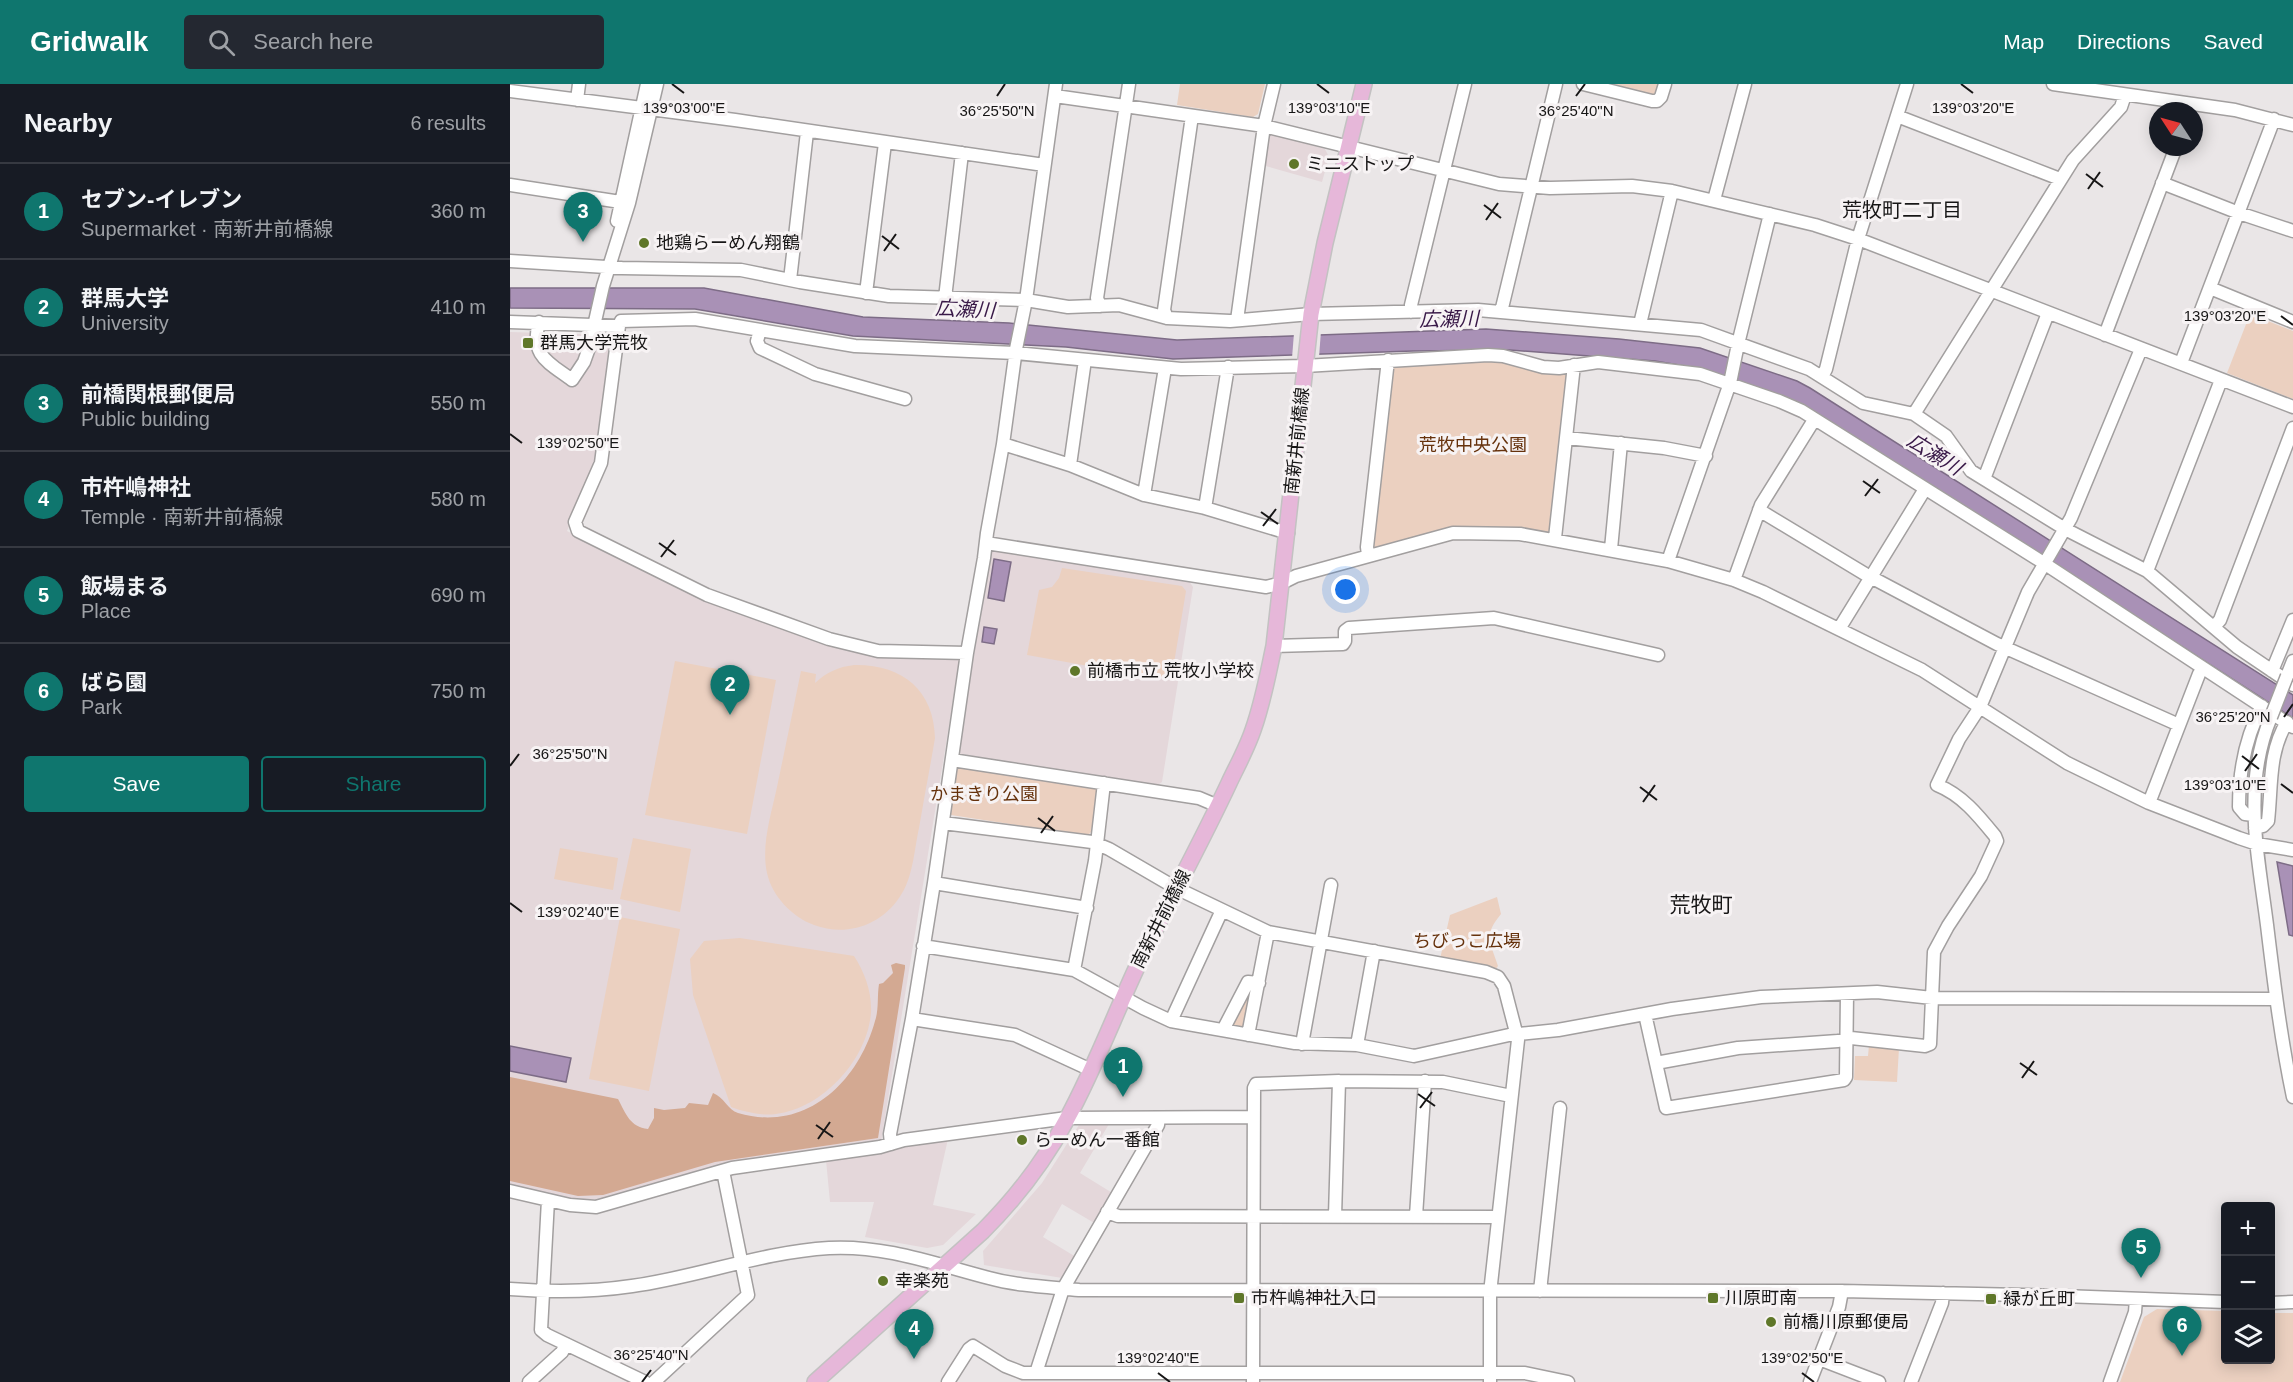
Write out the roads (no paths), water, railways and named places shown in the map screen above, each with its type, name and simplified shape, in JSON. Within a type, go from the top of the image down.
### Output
[{"type":"main road","points":[[1311,314],[1319,267],[1364,84]]},
{"type":"main road","name":"南新井前橋線","points":[[815,1382],[946,1266],[1009,1204],[1045,1156],[1091,1070],[1122,997],[1253,731],[1264,697],[1274,646],[1311,314]]},
{"type":"street","points":[[577,100],[579,84]]},
{"type":"street","points":[[646,110],[647,84]]},
{"type":"street","points":[[657,84],[646,110],[597,311],[606,325],[601,463],[575,522],[578,531],[707,595],[830,639],[878,651],[967,652]]},
{"type":"street","points":[[1100,306],[1096,297],[1129,84]]},
{"type":"street","points":[[1237,320],[1264,126],[1274,84]]},
{"type":"street","points":[[1411,312],[1465,84]]},
{"type":"street","points":[[1501,312],[1556,84]]},
{"type":"street","points":[[1583,84],[1652,101],[1657,101],[1661,97],[1665,84]]},
{"type":"street","points":[[1714,200],[1744,84]]},
{"type":"street","points":[[1822,377],[1826,369],[1858,239],[1907,84]]},
{"type":"street","points":[[2053,84],[2164,102]]},
{"type":"street","points":[[891,1144],[890,1134],[934,884],[967,652],[1026,300],[1056,90],[1126,106],[1264,126],[1499,184],[1531,187],[1615,186],[1672,191],[1826,228],[2293,407]]},
{"type":"street","points":[[510,91],[735,120],[1044,165]]},
{"type":"street","points":[[1914,414],[2060,179],[2076,156],[2121,107],[2125,95]]},
{"type":"street","points":[[2203,109],[2274,119],[2293,125]]},
{"type":"street","points":[[1167,318],[1164,310],[1192,116]]},
{"type":"street","points":[[1897,116],[2060,179]]},
{"type":"street","points":[[2181,363],[2274,119]]},
{"type":"street","points":[[790,280],[807,132]]},
{"type":"street","points":[[866,293],[885,143]]},
{"type":"street","points":[[945,298],[962,153]]},
{"type":"street","points":[[2105,335],[2172,156]]},
{"type":"street","points":[[2162,183],[2293,231]]},
{"type":"street","points":[[510,185],[625,202]]},
{"type":"street","points":[[1640,324],[1672,191]]},
{"type":"street","points":[[1668,561],[1730,383],[1770,214]]},
{"type":"street","points":[[510,261],[609,267],[732,269],[866,293],[1026,300],[1068,307],[1119,305],[1167,318],[1237,320],[1311,314],[1466,310],[1697,330],[1803,366],[1863,403],[1914,414],[1946,436],[1968,468],[2065,529],[2147,571],[2237,647],[2272,672],[2290,681]]},
{"type":"street","points":[[2210,288],[2293,322]]},
{"type":"street","points":[[1984,479],[2048,313]]},
{"type":"street","points":[[510,322],[606,325],[621,321],[678,318],[855,346],[1016,351],[1164,368],[1488,355],[1503,356],[1543,367],[1574,366],[1598,362],[1700,374],[1779,401],[1815,420],[2045,563],[2203,668],[2262,706],[2290,725],[2274,758],[2267,824],[2254,822],[2241,810],[2239,804],[2245,756],[2262,706]]},
{"type":"street","points":[[539,322],[536,334],[539,353],[545,361],[572,380],[606,325]]},
{"type":"street","points":[[759,330],[757,341],[760,348],[809,371],[905,399]]},
{"type":"street","points":[[1656,1063],[1738,1048],[1846,1039],[1929,1046],[1934,952],[1944,932],[1981,876],[1996,842],[1995,836],[1967,804],[1953,792],[1937,785],[1959,739],[1980,707],[2028,592],[2065,529],[2141,349]]},
{"type":"street","points":[[1070,465],[1085,360]]},
{"type":"street","points":[[1368,555],[1367,547],[1388,360]]},
{"type":"street","points":[[1555,538],[1574,366]]},
{"type":"street","points":[[1205,508],[1228,367]]},
{"type":"street","points":[[1144,495],[1164,368]]},
{"type":"street","points":[[2147,571],[2221,380]]},
{"type":"street","points":[[1734,580],[1759,510],[1815,420]]},
{"type":"street","points":[[2214,627],[2220,620],[2293,428]]},
{"type":"street","points":[[1567,438],[1622,443],[1706,456]]},
{"type":"street","points":[[1611,549],[1622,443]]},
{"type":"street","points":[[1003,444],[1070,465],[1144,495],[1205,508],[1288,533]]},
{"type":"street","points":[[1839,629],[1926,489]]},
{"type":"street","points":[[1759,510],[1871,577],[2005,647],[2179,725]]},
{"type":"street","points":[[986,543],[1261,587],[1269,587],[1296,576],[1368,555],[1453,534],[1520,534],[1555,538],[1668,561],[1734,580],[1786,602],[1922,670],[2067,763],[2149,803],[2257,844],[2293,850]]},
{"type":"street","points":[[1274,646],[1343,644],[1345,631],[1349,628],[1494,618],[1658,655]]},
{"type":"street","points":[[2272,672],[2293,620]]},
{"type":"street","points":[[2293,661],[2290,681],[2271,717],[2259,757],[2254,822],[2276,999],[2293,1097]]},
{"type":"street","points":[[2149,803],[2203,668]]},
{"type":"street","points":[[952,760],[1199,798],[1218,806]]},
{"type":"street","points":[[1074,970],[1098,844],[1104,783]]},
{"type":"street","points":[[943,823],[1098,844],[1176,888],[1268,932],[1493,974],[1504,986],[1518,1034],[1490,1293],[1490,1378]]},
{"type":"street","points":[[934,884],[1087,908]]},
{"type":"street","points":[[1302,1044],[1331,885]]},
{"type":"street","points":[[1171,1020],[1222,910]]},
{"type":"street","points":[[1248,1035],[1268,932]]},
{"type":"street","points":[[923,946],[1074,970],[1122,997],[1171,1020],[1302,1044],[1357,1045],[1414,1056],[1518,1034],[1761,997],[1877,992],[1932,998],[2276,999]]},
{"type":"street","points":[[1357,1045],[1374,951]]},
{"type":"street","points":[[1223,1030],[1248,982],[1258,983]]},
{"type":"street","points":[[1645,1014],[1666,1108],[1844,1080],[1846,1077],[1847,994]]},
{"type":"street","points":[[912,1019],[1015,1035],[1091,1070]]},
{"type":"street","points":[[1335,1216],[1339,1081]]},
{"type":"street","points":[[1253,1378],[1254,1088],[1260,1083],[1425,1081],[1450,1083],[1511,1096]]},
{"type":"street","points":[[1416,1216],[1425,1081]]},
{"type":"street","points":[[1540,1292],[1560,1108]]},
{"type":"street","points":[[510,1191],[582,1206],[606,1205],[723,1171],[904,1140],[1067,1118],[1253,1117]]},
{"type":"street","points":[[1036,1373],[1063,1289],[1158,1125],[1159,1118]]},
{"type":"street","points":[[654,1382],[747,1298],[743,1262],[723,1171]]},
{"type":"street","points":[[548,1200],[541,1330],[645,1382]]},
{"type":"street","points":[[1107,1212],[1118,1216],[1498,1217]]},
{"type":"street","points":[[510,1289],[543,1292],[633,1286],[808,1250],[849,1248],[899,1253],[1010,1283],[1097,1291],[1490,1293],[1842,1291],[2221,1302]]},
{"type":"street","points":[[1810,1382],[1839,1307],[1842,1291]]},
{"type":"street","points":[[1911,1382],[1942,1303],[1943,1293]]},
{"type":"street","points":[[2110,1382],[2135,1312],[2136,1299]]},
{"type":"street","points":[[2275,1303],[2293,1302]]},
{"type":"street","points":[[529,1382],[562,1351],[566,1344]]},
{"type":"street","points":[[948,1382],[973,1346],[1013,1371],[1036,1373],[1177,1378],[1490,1378],[1525,1373],[1569,1382]]},
{"type":"street","points":[[1819,1359],[1880,1382]]},
{"type":"place","name":"ミニストップ","points":[[1294,164]]},
{"type":"place","name":"前橋関根郵便局","points":[[583,242]]},
{"type":"place","name":"地鶏らーめん翔鶴","points":[[644,243]]},
{"type":"place","name":"群馬大学荒牧","points":[[528,343]]},
{"type":"place","name":"前橋市立 荒牧小学校","points":[[1075,671]]},
{"type":"place","name":"群馬大学","points":[[730,715]]},
{"type":"place","name":"セブン-イレブン","points":[[1123,1097]]},
{"type":"place","name":"らーめん一番館","points":[[1022,1140]]},
{"type":"place","name":"飯場まる","points":[[2141,1278]]},
{"type":"place","name":"幸楽苑","points":[[883,1281]]},
{"type":"place","name":"市杵嶋神社入口","points":[[1239,1298]]},
{"type":"place","name":"川原町南","points":[[1713,1298]]},
{"type":"place","name":"緑が丘町","points":[[1991,1299]]},
{"type":"place","name":"前橋川原郵便局","points":[[1771,1322]]},
{"type":"place","name":"ばら園","points":[[2182,1356]]},
{"type":"place","name":"市杵嶋神社","points":[[914,1359]]},
{"type":"district","name":"荒牧町二丁目","points":[[1902,210]]},
{"type":"district","name":"荒牧町","points":[[1701,904]]},
{"type":"water label","name":"広瀬川","points":[[965,309]]},
{"type":"water label","name":"広瀬川","points":[[1449,319]]},
{"type":"water label","name":"広瀬川","points":[[1935,454]]},
{"type":"park label","name":"荒牧中央公園","points":[[1473,445]]},
{"type":"park label","name":"かまきり公園","points":[[984,794]]},
{"type":"park label","name":"ちびっこ広場","points":[[1467,941]]}]
